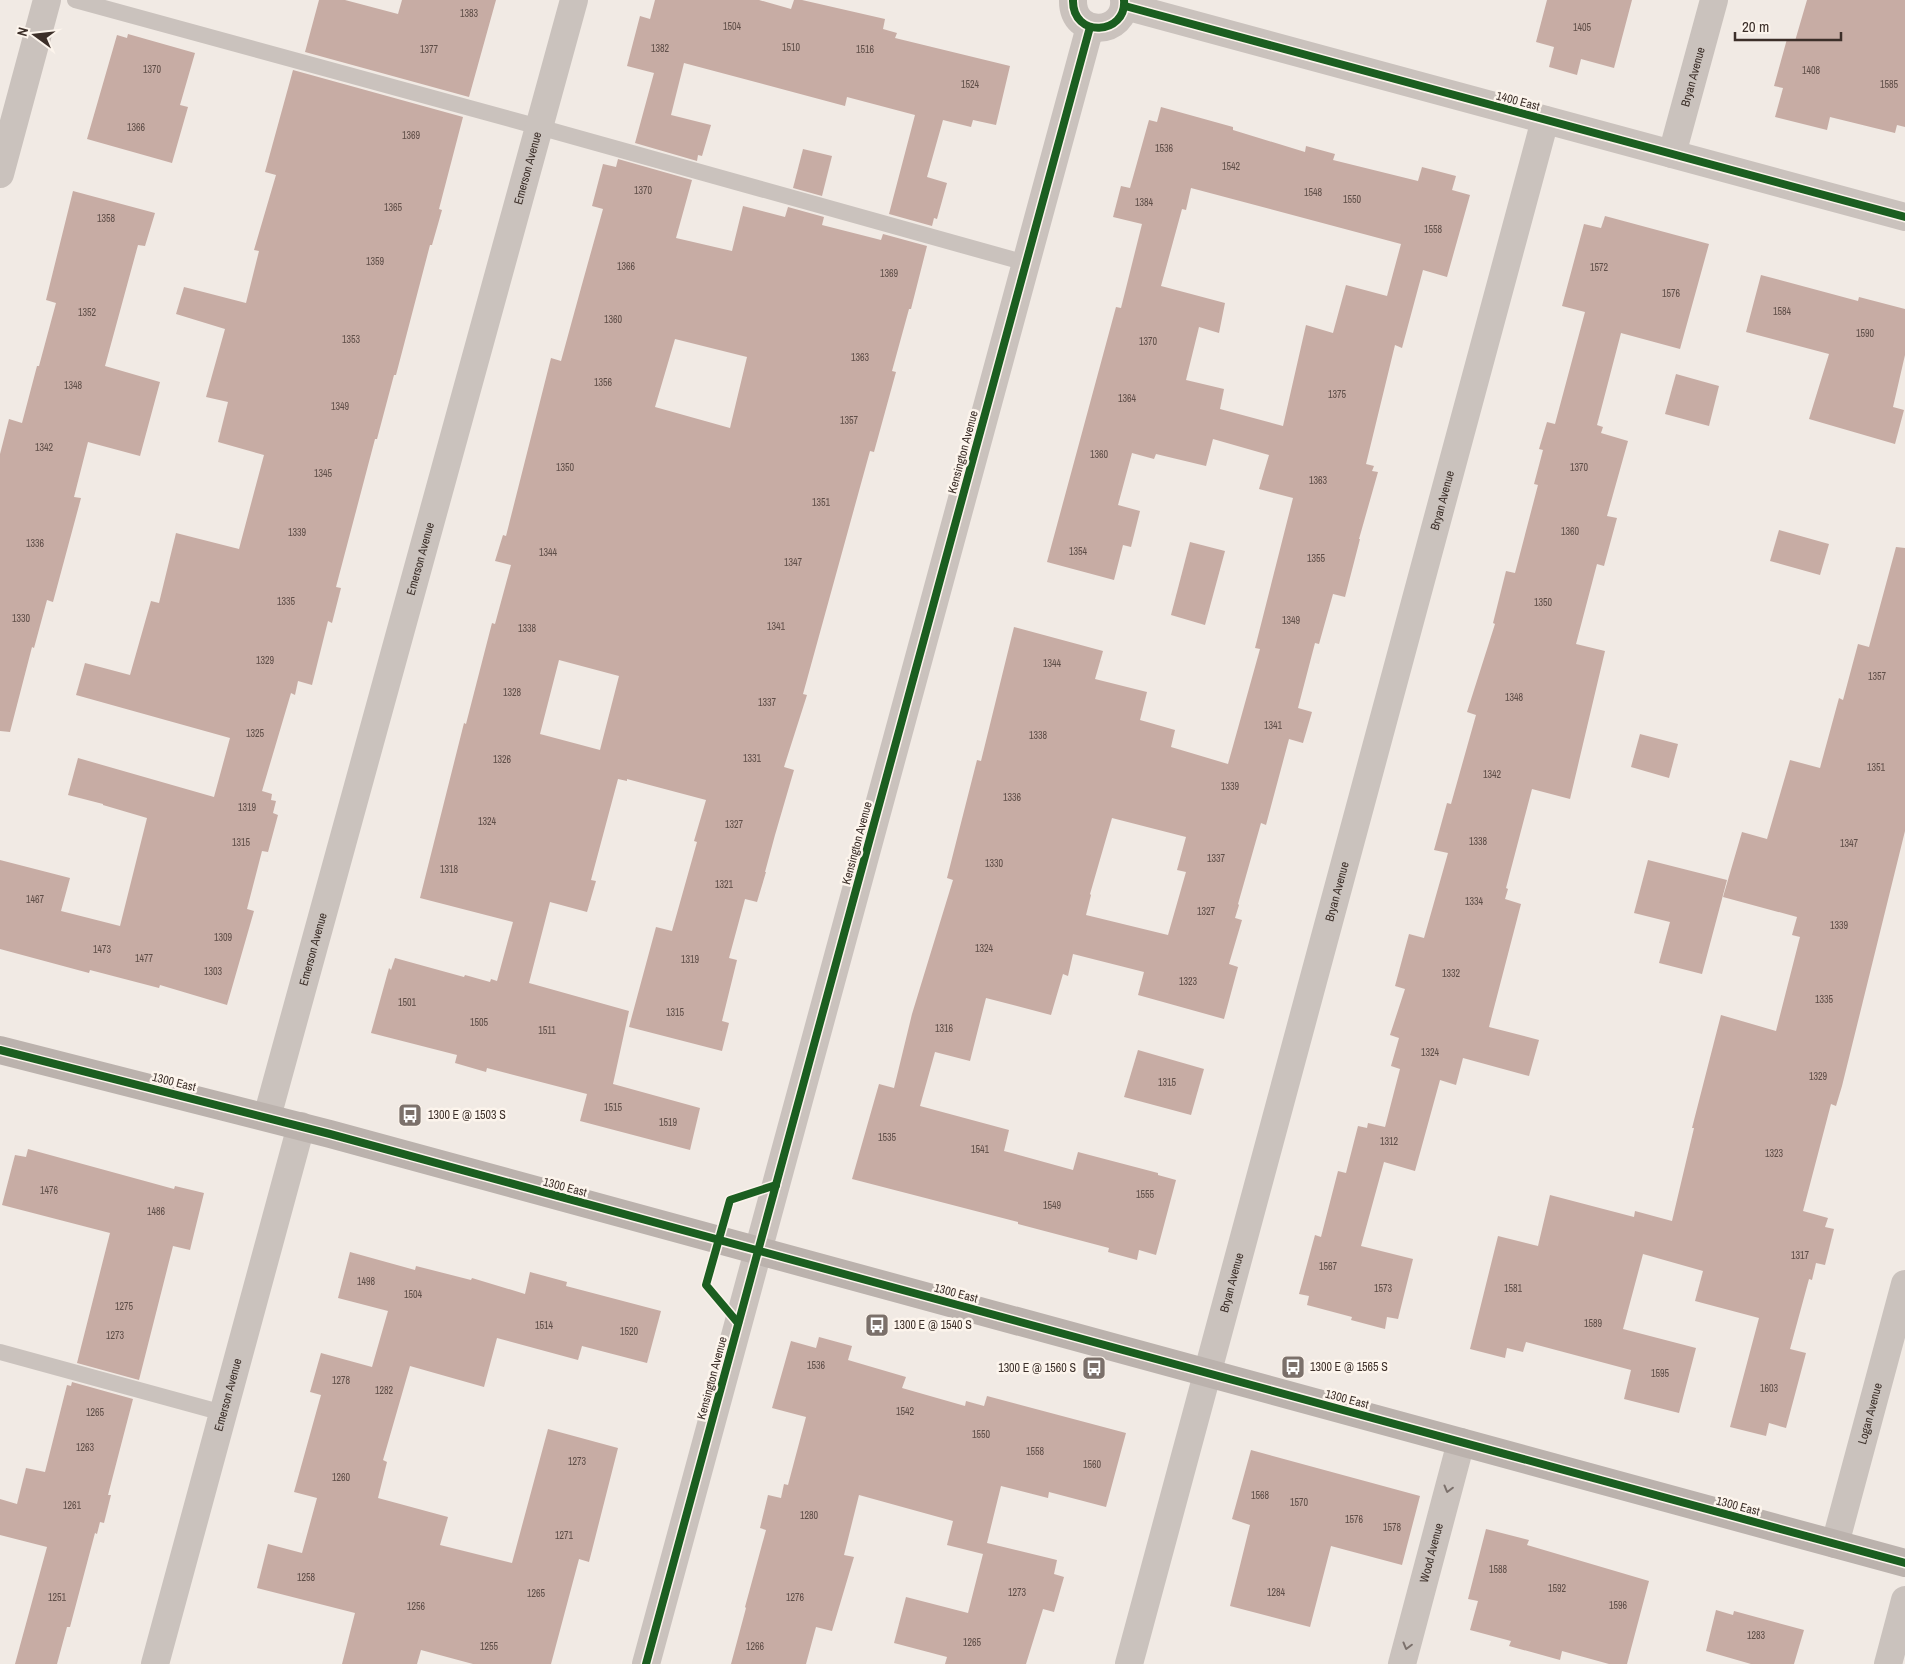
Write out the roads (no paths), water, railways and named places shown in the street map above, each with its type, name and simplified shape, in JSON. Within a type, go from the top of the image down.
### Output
[{"type":"main road","name":"1300 East","points":[[0,1050],[267,1117],[1905,1563]]},
{"type":"street","points":[[0,174],[47,0]]},
{"type":"street","name":"Emerson Avenue","points":[[267,1117],[574,0]]},
{"type":"street","points":[[1073,0],[1073,9],[1077,17],[1090,27],[1107,27],[1115,23],[1124,3]]},
{"type":"street","name":"Bryan Avenue","points":[[1672,154],[1714,0]]},
{"type":"street","name":"1400 East","points":[[1124,3],[1545,120],[1905,217]]},
{"type":"street","name":"Kensington Avenue","points":[[646,1664],[1090,27]]},
{"type":"street","name":"Bryan Avenue","points":[[1129,1664],[1545,120]]},
{"type":"street","name":"Emerson Avenue","points":[[156,1664],[300,1126]]},
{"type":"street","name":"Logan Avenue","points":[[1835,1544],[1899,1332],[1905,1284]]},
{"type":"street","name":"Wood Avenue","points":[[1402,1664],[1461,1442]]},
{"type":"street","points":[[1888,1664],[1905,1600]]},
{"type":"lane","points":[[74,0],[1026,263]]},
{"type":"lane","points":[[0,1352],[223,1413]]},
{"type":"place","name":"1300 E @ 1503 S","points":[[410,1115]]},
{"type":"place","name":"1300 E @ 1540 S","points":[[877,1325]]},
{"type":"place","name":"1300 E @ 1565 S","points":[[1293,1367]]},
{"type":"place","name":"1300 E @ 1560 S","points":[[1094,1368]]}]
